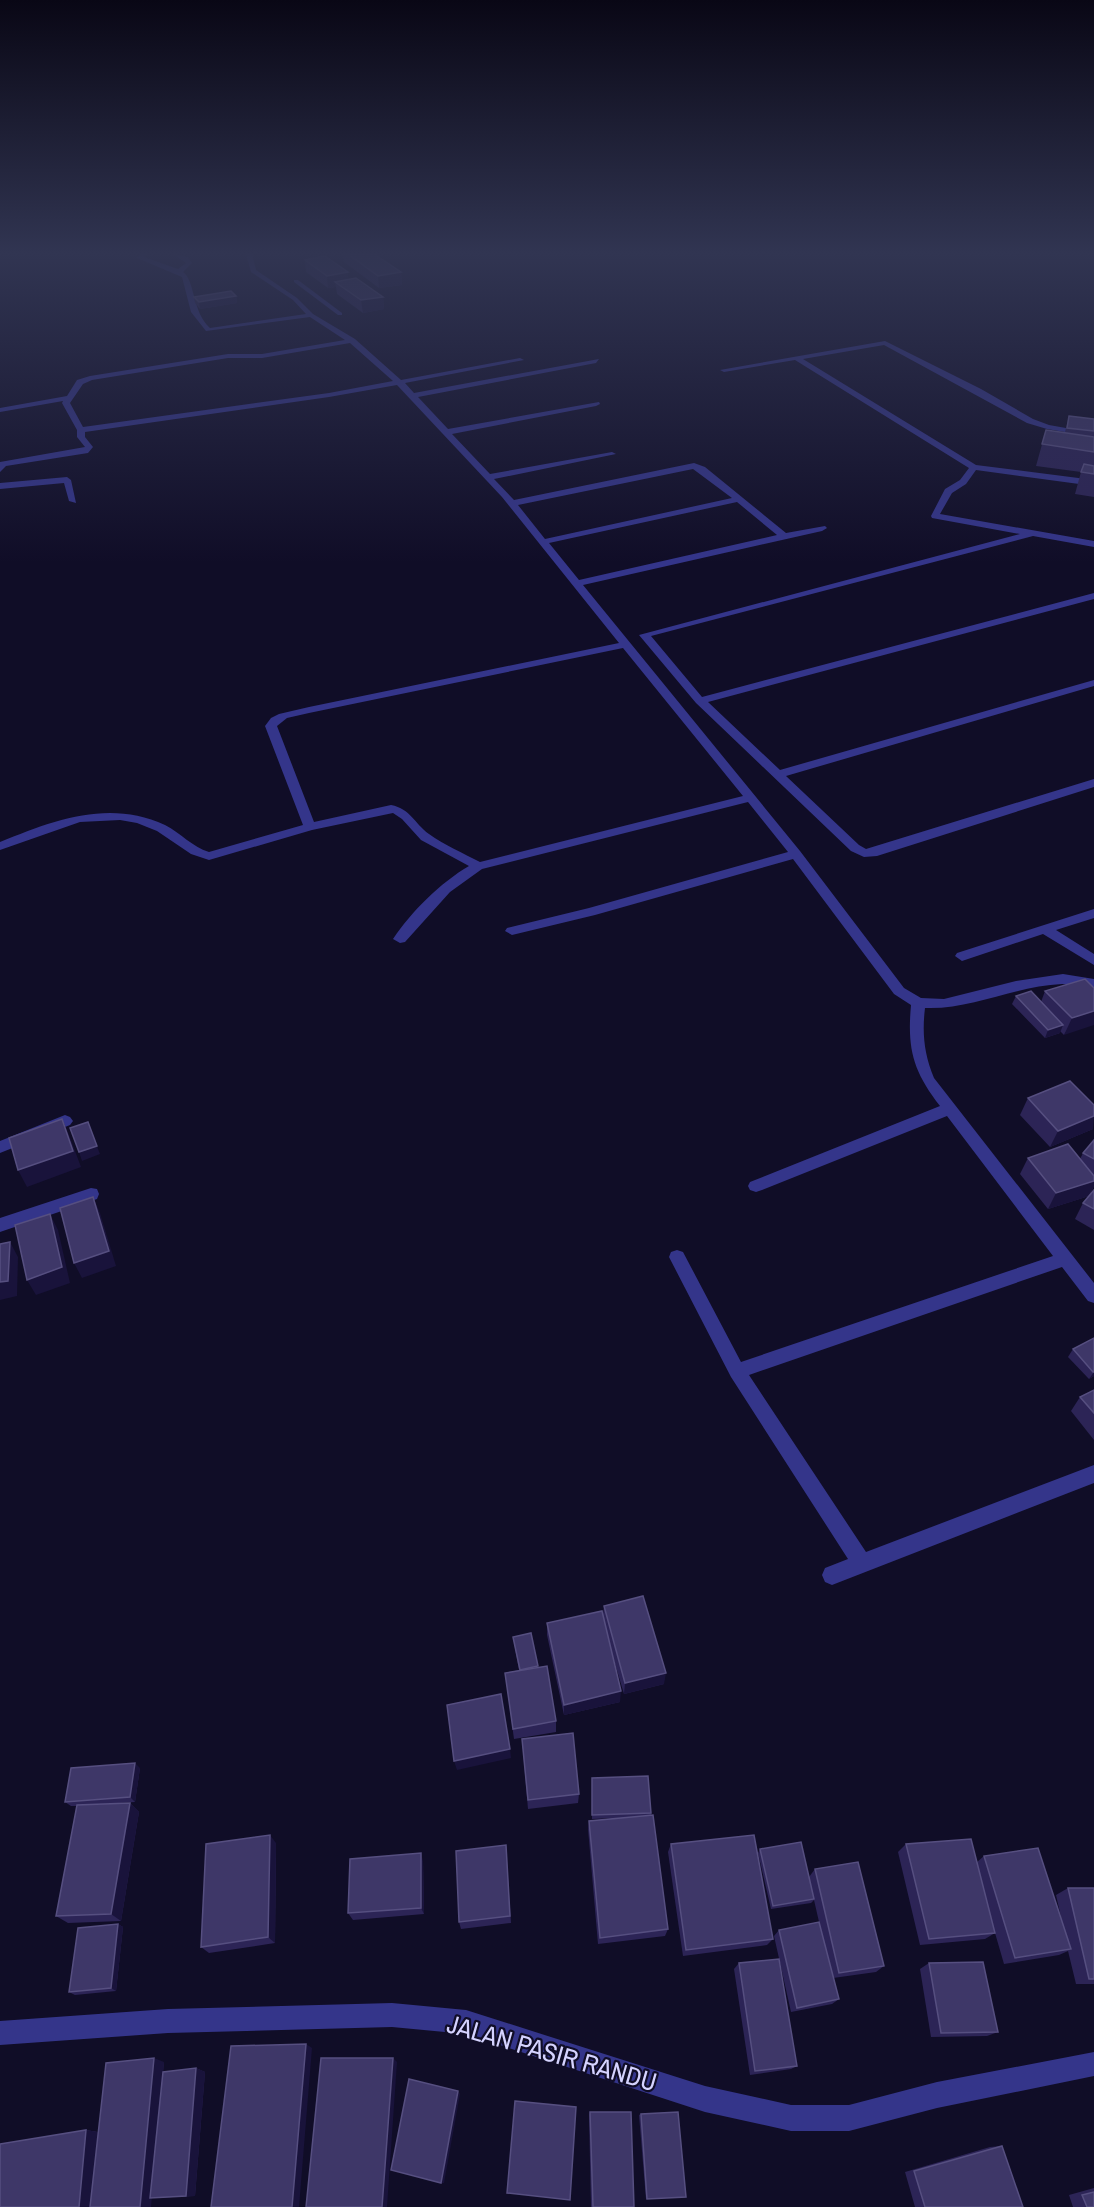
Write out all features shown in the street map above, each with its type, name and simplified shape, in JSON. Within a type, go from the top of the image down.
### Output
[{"type":"street","points":[[0,469],[3,464],[85,451],[89,447],[81,437],[81,430],[66,403],[67,398],[80,382],[90,378],[222,357]]},
{"type":"street","points":[[370,357],[400,383],[513,503],[542,542],[796,854],[899,991],[918,1003],[944,1004],[1016,986],[1063,979],[1094,984]]},
{"type":"street","points":[[724,370],[803,357]]},
{"type":"street","points":[[912,357],[1030,421],[1047,427],[1094,435]]},
{"type":"street","points":[[797,358],[974,467],[1094,483]]},
{"type":"street","points":[[81,430],[329,395],[520,360]]},
{"type":"street","points":[[412,396],[596,361]]},
{"type":"street","points":[[0,410],[67,398]]},
{"type":"street","points":[[447,432],[596,404]]},
{"type":"street","points":[[489,477],[612,454]]},
{"type":"street","points":[[513,503],[694,466],[702,469],[784,536]]},
{"type":"street","points":[[974,467],[963,482],[948,491],[935,516],[1094,544]]},
{"type":"street","points":[[0,486],[67,480],[73,501]]},
{"type":"street","points":[[542,542],[739,499]]},
{"type":"street","points":[[577,583],[822,528]]},
{"type":"street","points":[[1033,534],[644,635],[700,701],[855,848],[864,853],[1094,783]]},
{"type":"street","points":[[700,701],[1094,596]]},
{"type":"street","points":[[310,827],[271,726],[275,720],[309,710],[627,644]]},
{"type":"street","points":[[777,775],[1094,683]]},
{"type":"street","points":[[400,939],[443,890],[459,876],[478,866],[749,798]]},
{"type":"street","points":[[0,846],[70,821],[109,814],[162,828],[200,855],[209,856],[310,827],[381,811],[399,810],[418,832],[440,847],[478,866]]},
{"type":"street","points":[[512,931],[590,912],[796,854]]},
{"type":"street","points":[[962,956],[1094,913]]},
{"type":"street","points":[[1046,930],[1094,960]]},
{"type":"street","points":[[918,1003],[915,1038],[918,1057],[928,1080],[1094,1296]]},
{"type":"street","points":[[756,1186],[949,1109]]},
{"type":"street","points":[[0,1147],[65,1121]]},
{"type":"street","points":[[0,1225],[91,1194]]},
{"type":"street","points":[[677,1257],[737,1371],[862,1563]]},
{"type":"street","points":[[737,1371],[1064,1259]]},
{"type":"street","points":[[832,1575],[1094,1474]]},
{"type":"street","name":"JALAN PASIR RANDU","points":[[0,2032],[168,2021],[392,2015],[466,2022],[705,2099],[791,2118],[849,2118],[937,2095],[1094,2064]]},
{"type":"building","points":[[1069,416],[1094,419],[1094,431],[1067,428]]},
{"type":"building","points":[[1046,430],[1094,437],[1094,452],[1042,444]]},
{"type":"building","points":[[1084,464],[1094,466],[1094,474],[1081,472]]},
{"type":"building","points":[[1085,979],[1094,988],[1094,1011],[1072,1018],[1045,991]]},
{"type":"building","points":[[1031,991],[1063,1025],[1048,1030],[1016,996]]},
{"type":"building","points":[[1070,1081],[1094,1105],[1094,1116],[1058,1131],[1028,1098]]},
{"type":"building","points":[[62,1119],[73,1151],[18,1170],[9,1138]]},
{"type":"building","points":[[88,1122],[97,1146],[79,1152],[70,1128]]},
{"type":"building","points":[[1094,1140],[1094,1159],[1083,1153]]},
{"type":"building","points":[[1068,1144],[1094,1176],[1094,1181],[1056,1193],[1028,1158]]},
{"type":"building","points":[[1094,1190],[1094,1209],[1083,1203]]},
{"type":"building","points":[[93,1197],[109,1251],[74,1263],[60,1208]]},
{"type":"building","points":[[50,1214],[62,1267],[27,1280],[15,1225]]},
{"type":"building","points":[[10,1242],[8,1281],[0,1282],[0,1244]]},
{"type":"building","points":[[1094,1338],[1094,1372],[1093,1372],[1073,1349]]},
{"type":"building","points":[[1094,1390],[1094,1413],[1080,1397]]},
{"type":"building","points":[[643,1596],[666,1673],[625,1683],[604,1606]]},
{"type":"building","points":[[602,1611],[621,1691],[564,1705],[547,1623]]},
{"type":"building","points":[[531,1633],[538,1666],[520,1670],[513,1637]]},
{"type":"building","points":[[547,1666],[556,1721],[513,1729],[505,1673]]},
{"type":"building","points":[[501,1694],[510,1749],[454,1761],[447,1705]]},
{"type":"building","points":[[573,1733],[579,1794],[528,1800],[522,1739]]},
{"type":"building","points":[[135,1763],[130,1797],[65,1802],[71,1768]]},
{"type":"building","points":[[648,1776],[651,1813],[592,1815],[592,1778]]},
{"type":"building","points":[[130,1803],[111,1914],[56,1916],[77,1805]]},
{"type":"building","points":[[653,1815],[668,1929],[600,1938],[589,1821]]},
{"type":"building","points":[[270,1835],[268,1937],[201,1947],[206,1844]]},
{"type":"building","points":[[754,1835],[773,1939],[686,1950],[671,1844]]},
{"type":"building","points":[[971,1839],[995,1933],[929,1939],[906,1844]]},
{"type":"building","points":[[801,1842],[814,1899],[773,1906],[760,1849]]},
{"type":"building","points":[[506,1845],[510,1916],[459,1922],[456,1851]]},
{"type":"building","points":[[1038,1848],[1071,1949],[1015,1958],[984,1856]]},
{"type":"building","points":[[421,1853],[421,1908],[348,1913],[350,1859]]},
{"type":"building","points":[[858,1862],[884,1966],[839,1973],[815,1869]]},
{"type":"building","points":[[1068,1888],[1094,1888],[1094,1979],[1089,1979]]},
{"type":"building","points":[[819,1922],[839,1999],[797,2008],[779,1930]]},
{"type":"building","points":[[118,1924],[111,1988],[69,1992],[78,1928]]},
{"type":"building","points":[[779,1959],[797,2066],[755,2071],[739,1963]]},
{"type":"building","points":[[983,1962],[998,2032],[941,2033],[929,1963]]},
{"type":"building","points":[[306,2044],[292,2207],[211,2207],[231,2046]]},
{"type":"building","points":[[154,2058],[140,2207],[90,2207],[106,2063]]},
{"type":"building","points":[[321,2058],[393,2058],[382,2207],[306,2207]]},
{"type":"building","points":[[196,2068],[186,2196],[150,2198],[163,2072]]},
{"type":"building","points":[[409,2079],[458,2091],[441,2183],[391,2170]]},
{"type":"building","points":[[515,2101],[576,2107],[570,2200],[507,2193]]},
{"type":"building","points":[[590,2112],[631,2112],[634,2207],[593,2207]]},
{"type":"building","points":[[678,2112],[686,2197],[647,2199],[641,2114]]},
{"type":"building","points":[[86,2130],[79,2207],[0,2207],[0,2144]]},
{"type":"building","points":[[1002,2146],[1023,2207],[925,2207],[914,2171]]},
{"type":"building","points":[[1094,2192],[1094,2207],[1087,2207],[1082,2195]]}]
